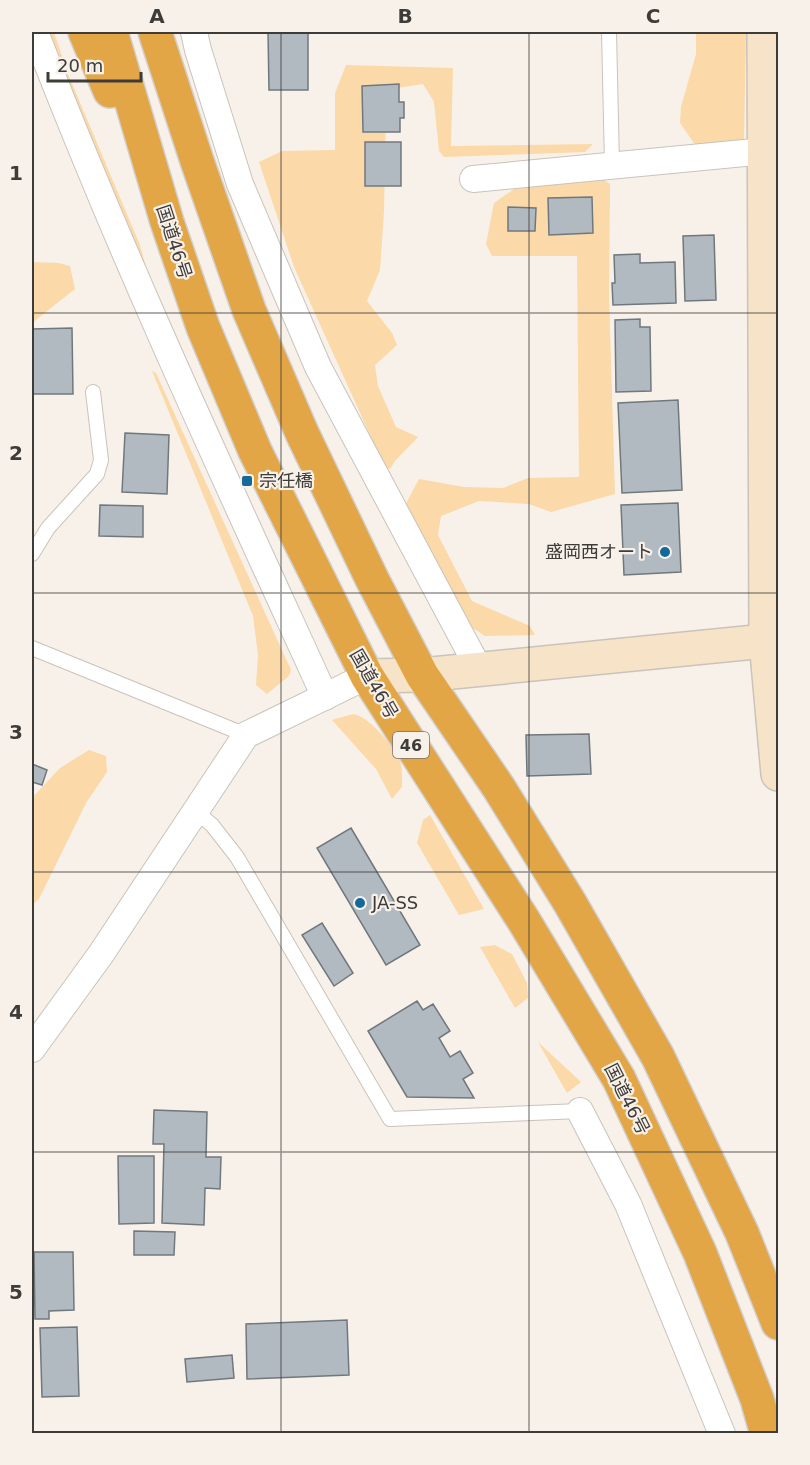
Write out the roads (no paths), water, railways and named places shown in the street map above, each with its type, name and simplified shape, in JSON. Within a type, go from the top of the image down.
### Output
[{"type":"highway","points":[[85,32],[167,222]]},
{"type":"highway","name":"国道46号","points":[[111,32],[167,222],[203,327],[255,451],[367,676],[524,921],[620,1079],[700,1252],[757,1399],[767,1434]]},
{"type":"highway","name":"46","points":[[155,32],[249,310],[302,433],[392,620],[422,675],[499,788],[570,903],[658,1057],[742,1233],[778,1323]]},
{"type":"street","points":[[35,32],[82,154],[158,332],[325,697]]},
{"type":"street","points":[[194,32],[240,184],[318,367],[479,669]]},
{"type":"street","points":[[764,32],[772,152],[772,440],[766,641],[778,774]]},
{"type":"street","points":[[473,179],[772,152]]},
{"type":"street","points":[[32,1049],[101,954],[246,735],[367,676],[422,675],[766,641]]},
{"type":"street","points":[[580,1111],[628,1204],[722,1434]]},
{"type":"lane","points":[[609,32],[612,165]]},
{"type":"lane","points":[[32,554],[48,528],[97,474],[100,460],[93,392]]},
{"type":"lane","points":[[32,648],[246,735]]},
{"type":"lane","points":[[195,811],[212,825],[237,857],[390,1119],[580,1111]]},
{"type":"place","name":"宗任橋","points":[[247,481]]},
{"type":"place","name":"盛岡西オート","points":[[665,552]]},
{"type":"place","name":"JA-SS","points":[[360,903]]}]
